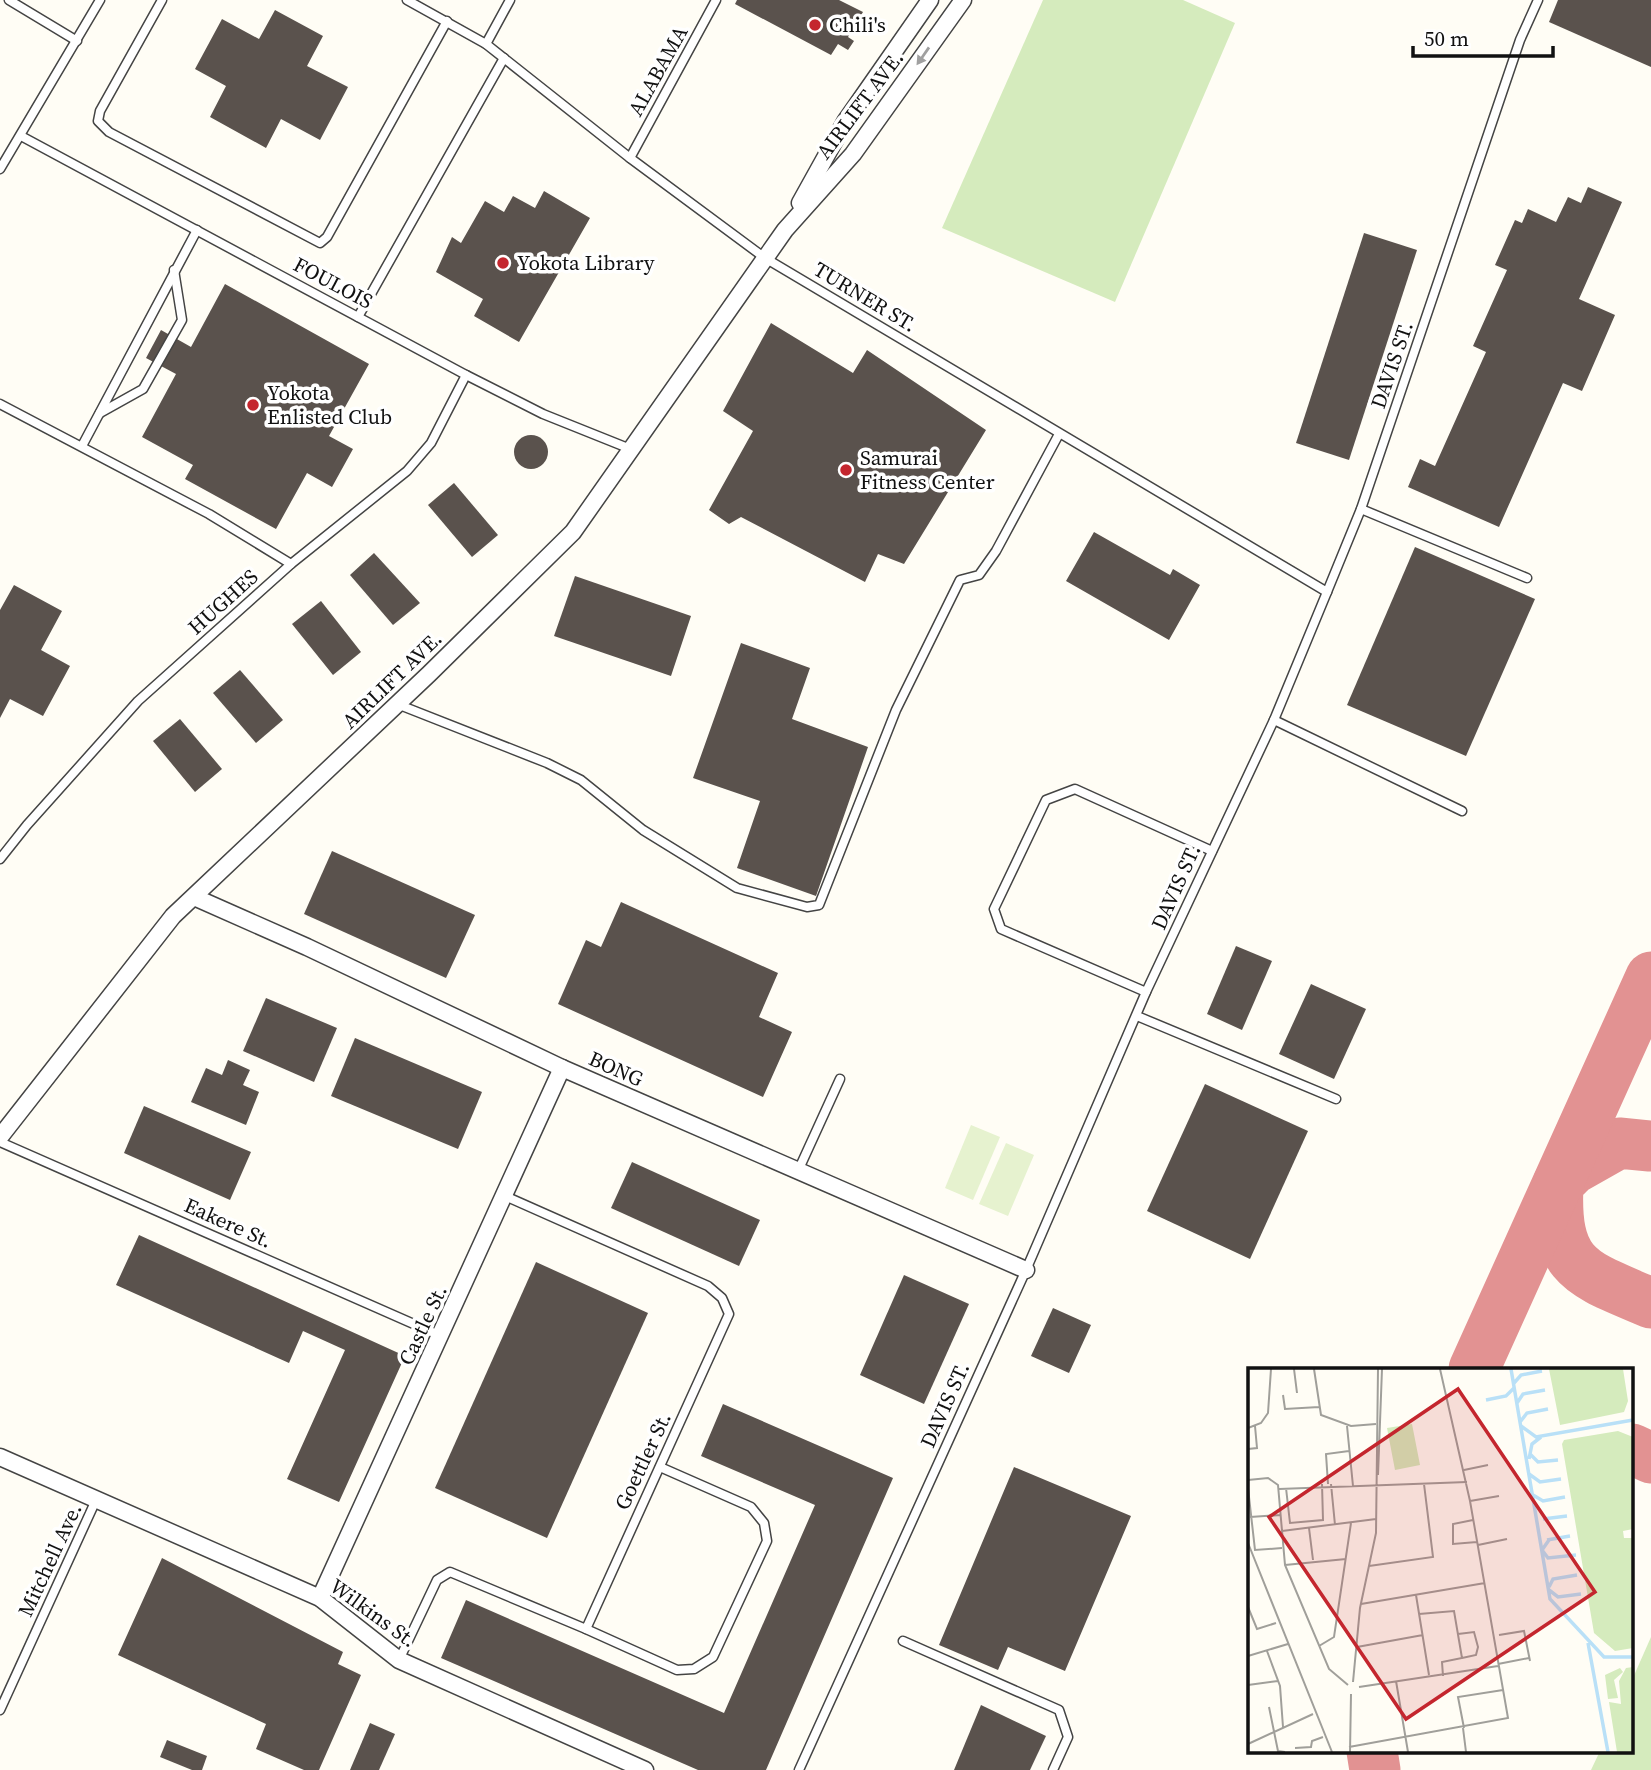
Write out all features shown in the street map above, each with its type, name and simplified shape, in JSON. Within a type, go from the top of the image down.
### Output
[{"type":"street","name":"AIRLIFT AVE.","points":[[785,230],[845,122],[930,0]]},
{"type":"street","name":"AIRLIFT AVE.","points":[[0,1139],[173,916],[397,704],[573,532],[785,230],[853,154],[963,0]]},
{"type":"street","name":"BONG","points":[[194,898],[307,947],[562,1068],[1026,1270]]},
{"type":"street","name":"Castle St.","points":[[320,1598],[442,1336],[562,1068]]},
{"type":"street","name":"Wilkins St.","points":[[0,1457],[320,1598],[399,1660],[645,1770]]},
{"type":"lane","points":[[9,0],[77,41]]},
{"type":"lane","points":[[0,169],[100,0]]},
{"type":"lane","points":[[162,0],[100,111],[98,121],[108,132],[320,243],[327,237],[447,21]]},
{"type":"lane","name":"TURNER ST.","points":[[407,0],[486,44],[630,158],[765,258],[1327,592]]},
{"type":"lane","points":[[486,44],[510,0]]},
{"type":"lane","name":"ALABAMA","points":[[630,158],[716,0]]},
{"type":"lane","name":"DAVIS ST.","points":[[799,1770],[1026,1270],[1146,992],[1274,720],[1361,509],[1520,40],[1538,0]]},
{"type":"lane","points":[[358,317],[504,58]]},
{"type":"lane","name":"FOULOIS","points":[[20,136],[543,414],[633,450]]},
{"type":"lane","points":[[82,446],[197,230]]},
{"type":"lane","points":[[98,414],[143,389],[182,320],[174,270]]},
{"type":"lane","name":"HUGHES","points":[[0,859],[138,701],[291,564],[407,471],[431,443],[466,374]]},
{"type":"lane","points":[[0,404],[209,514],[291,564]]},
{"type":"lane","points":[[397,704],[547,763],[581,780],[643,830],[737,887],[807,907],[819,905],[896,710],[960,580],[979,575],[996,551],[1059,434]]},
{"type":"lane","points":[[1361,509],[1527,578]]},
{"type":"lane","points":[[1274,720],[1462,811]]},
{"type":"lane","points":[[1146,992],[1001,929],[994,909],[1046,800],[1075,789],[1212,851]]},
{"type":"lane","points":[[1137,1016],[1336,1099]]},
{"type":"lane","points":[[798,1171],[840,1079]]},
{"type":"lane","name":"Eakere St.","points":[[0,1139],[442,1336]]},
{"type":"lane","name":"Goettler St.","points":[[505,1196],[708,1286],[722,1298],[729,1314],[586,1629]]},
{"type":"lane","points":[[399,1660],[437,1580],[450,1572],[677,1670],[694,1669],[713,1657],[767,1541],[764,1523],[751,1507],[660,1467]]},
{"type":"lane","name":"Mitchell Ave.","points":[[0,1710],[96,1500]]},
{"type":"lane","points":[[903,1640],[1059,1710],[1068,1737],[1053,1770]]},
{"type":"green space","points":[[1043,0],[1183,0],[1235,23],[1115,302],[942,228]]},
{"type":"green space","points":[[971,1125],[1000,1137],[973,1200],[945,1188]]},
{"type":"green space","points":[[1006,1143],[1034,1155],[1008,1216],[979,1204]]},
{"type":"green space","points":[[1651,1637],[1651,1770],[1591,1770],[1600,1752],[1634,1752],[1634,1675]]},
{"type":"building","name":"Chili's","points":[[737,0],[839,0],[863,12],[848,37],[854,41],[848,50],[838,44],[831,55],[735,4]]},
{"type":"building","points":[[1558,0],[1651,0],[1651,67],[1549,22]]},
{"type":"building","points":[[275,10],[323,36],[307,66],[348,87],[320,140],[281,119],[266,148],[210,117],[226,86],[195,69],[222,19],[259,39]]},
{"type":"building","points":[[1588,187],[1622,202],[1579,299],[1615,315],[1582,391],[1563,383],[1499,527],[1408,487],[1420,459],[1435,466],[1486,352],[1473,346],[1507,270],[1495,265],[1515,220],[1522,223],[1528,209],[1556,222],[1568,197],[1581,203]]},
{"type":"building","name":"Yokota Library","points":[[544,191],[590,218],[519,342],[474,316],[483,299],[436,272],[452,237],[461,243],[485,201],[504,212],[513,196],[535,208]]},
{"type":"building","points":[[1364,233],[1417,250],[1349,460],[1296,443]]},
{"type":"building","name":"Yokota Enlisted Club","points":[[225,284],[369,364],[329,436],[353,449],[332,487],[307,473],[276,529],[185,479],[193,465],[142,437],[176,374],[146,358],[161,330],[191,347]]},
{"type":"building","name":"Samurai Fitness Center","points":[[771,323],[853,373],[867,350],[986,430],[904,564],[878,554],[865,582],[741,517],[729,524],[709,510],[753,431],[723,411]]},
{"type":"building","points":[[531,435],[543,440],[548,452],[543,464],[531,469],[519,464],[514,452],[519,440]]},
{"type":"building","points":[[454,483],[498,535],[472,557],[428,505]]},
{"type":"building","points":[[1094,532],[1170,575],[1173,569],[1200,585],[1169,640],[1066,581]]},
{"type":"building","points":[[1415,547],[1535,599],[1466,756],[1347,705]]},
{"type":"building","points":[[374,553],[420,603],[393,625],[350,575]]},
{"type":"building","points":[[575,576],[691,616],[671,676],[554,636]]},
{"type":"building","points":[[14,585],[62,611],[41,650],[70,666],[43,716],[10,699],[0,718],[0,610]]},
{"type":"building","points":[[321,601],[361,652],[333,675],[292,624]]},
{"type":"building","points":[[741,643],[810,668],[792,719],[868,747],[816,896],[737,868],[760,801],[693,778]]},
{"type":"building","points":[[240,670],[283,720],[256,743],[213,693]]},
{"type":"building","points":[[180,719],[222,769],[195,792],[153,741]]},
{"type":"building","points":[[332,851],[475,915],[446,978],[304,914]]},
{"type":"building","points":[[621,902],[778,973],[759,1017],[792,1032],[763,1097],[558,1004],[586,940],[601,947]]},
{"type":"building","points":[[1236,946],[1272,961],[1242,1030],[1207,1014]]},
{"type":"building","points":[[1311,984],[1366,1009],[1334,1079],[1279,1054]]},
{"type":"building","points":[[266,998],[337,1028],[314,1082],[243,1051]]},
{"type":"building","points":[[355,1038],[482,1092],[458,1149],[331,1096]]},
{"type":"building","points":[[228,1060],[250,1070],[243,1085],[259,1092],[246,1125],[191,1102],[206,1068],[222,1075]]},
{"type":"building","points":[[1205,1084],[1308,1131],[1250,1259],[1147,1211]]},
{"type":"building","points":[[144,1106],[251,1152],[230,1200],[124,1153]]},
{"type":"building","points":[[632,1162],[760,1220],[739,1266],[611,1208]]},
{"type":"building","points":[[139,1235],[405,1356],[339,1502],[287,1479],[345,1350],[303,1331],[289,1363],[116,1285]]},
{"type":"building","points":[[536,1262],[648,1313],[547,1538],[435,1488]]},
{"type":"building","points":[[904,1275],[969,1304],[924,1404],[860,1375]]},
{"type":"building","points":[[1053,1308],[1091,1325],[1069,1373],[1031,1356]]},
{"type":"building","points":[[723,1404],[893,1478],[766,1770],[698,1770],[441,1658],[466,1600],[724,1713],[815,1505],[701,1456]]},
{"type":"building","points":[[1014,1467],[1131,1516],[1065,1671],[1008,1647],[998,1670],[939,1645]]},
{"type":"building","points":[[162,1558],[343,1652],[338,1664],[361,1675],[319,1770],[304,1770],[256,1749],[266,1724],[118,1655]]},
{"type":"building","points":[[981,1705],[1046,1736],[1030,1770],[954,1770]]},
{"type":"building","points":[[370,1723],[395,1734],[379,1770],[350,1770]]},
{"type":"building","points":[[167,1740],[207,1756],[202,1770],[192,1770],[160,1757]]},
{"type":"taxiway","points":[[1474,1368],[1651,977]]},
{"type":"taxiway","points":[[1650,1146],[1619,1143],[1573,1169],[1558,1184],[1558,1212],[1567,1251],[1577,1264],[1606,1284],[1651,1303]]},
{"type":"taxiway","points":[[1634,1450],[1651,1458]]},
{"type":"taxiway","points":[[1372,1752],[1375,1770]]},
{"type":"place","name":"Chili's","points":[[815,25]]},
{"type":"place","name":"Yokota Library","points":[[503,263]]},
{"type":"place","name":"Yokota Enlisted Club","points":[[253,405]]},
{"type":"place","name":"Samurai Fitness Center","points":[[846,470]]}]
